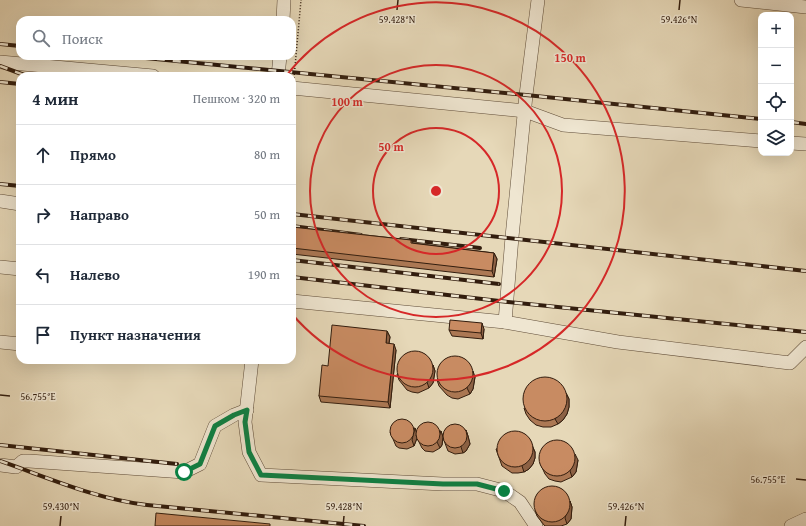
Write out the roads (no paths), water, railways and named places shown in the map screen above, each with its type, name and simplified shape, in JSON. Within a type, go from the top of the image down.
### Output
[{"type":"lane","points":[[283,16],[284,0]]},
{"type":"lane","points":[[505,322],[526,94],[538,0]]},
{"type":"lane","points":[[741,0],[806,7]]},
{"type":"lane","points":[[278,72],[280,60]]},
{"type":"lane","points":[[0,62],[109,72]]},
{"type":"lane","points":[[296,88],[525,111],[563,125],[758,141]]},
{"type":"lane","points":[[794,143],[806,144]]},
{"type":"lane","points":[[0,201],[16,203]]},
{"type":"lane","points":[[0,267],[16,269]]},
{"type":"lane","points":[[296,301],[505,322],[618,342],[790,363],[806,347]]},
{"type":"lane","points":[[0,342],[16,344]]},
{"type":"lane","points":[[252,364],[245,422],[249,452],[261,475],[443,484],[477,484],[504,491],[520,502],[536,526]]},
{"type":"lane","points":[[0,465],[16,467],[24,460],[184,472],[200,464],[215,426],[234,415],[247,410]]},
{"type":"lane","points":[[791,526],[806,519]]},
{"type":"railway","points":[[0,44],[16,46]]},
{"type":"railway","points":[[166,60],[290,72]]},
{"type":"railway","points":[[0,66],[16,72]]},
{"type":"railway","points":[[296,73],[758,119]]},
{"type":"railway","points":[[0,82],[16,84]]},
{"type":"railway","points":[[794,122],[806,124]]},
{"type":"railway","points":[[0,184],[16,186]]},
{"type":"railway","points":[[296,214],[806,271]]},
{"type":"railway","points":[[296,227],[361,235]]},
{"type":"railway","points":[[401,239],[480,248]]},
{"type":"railway","points":[[296,260],[499,284]]},
{"type":"railway","points":[[296,277],[508,302],[806,332]]},
{"type":"railway","points":[[0,445],[177,464]]},
{"type":"railway","points":[[0,461],[91,493],[128,502],[364,526]]}]
